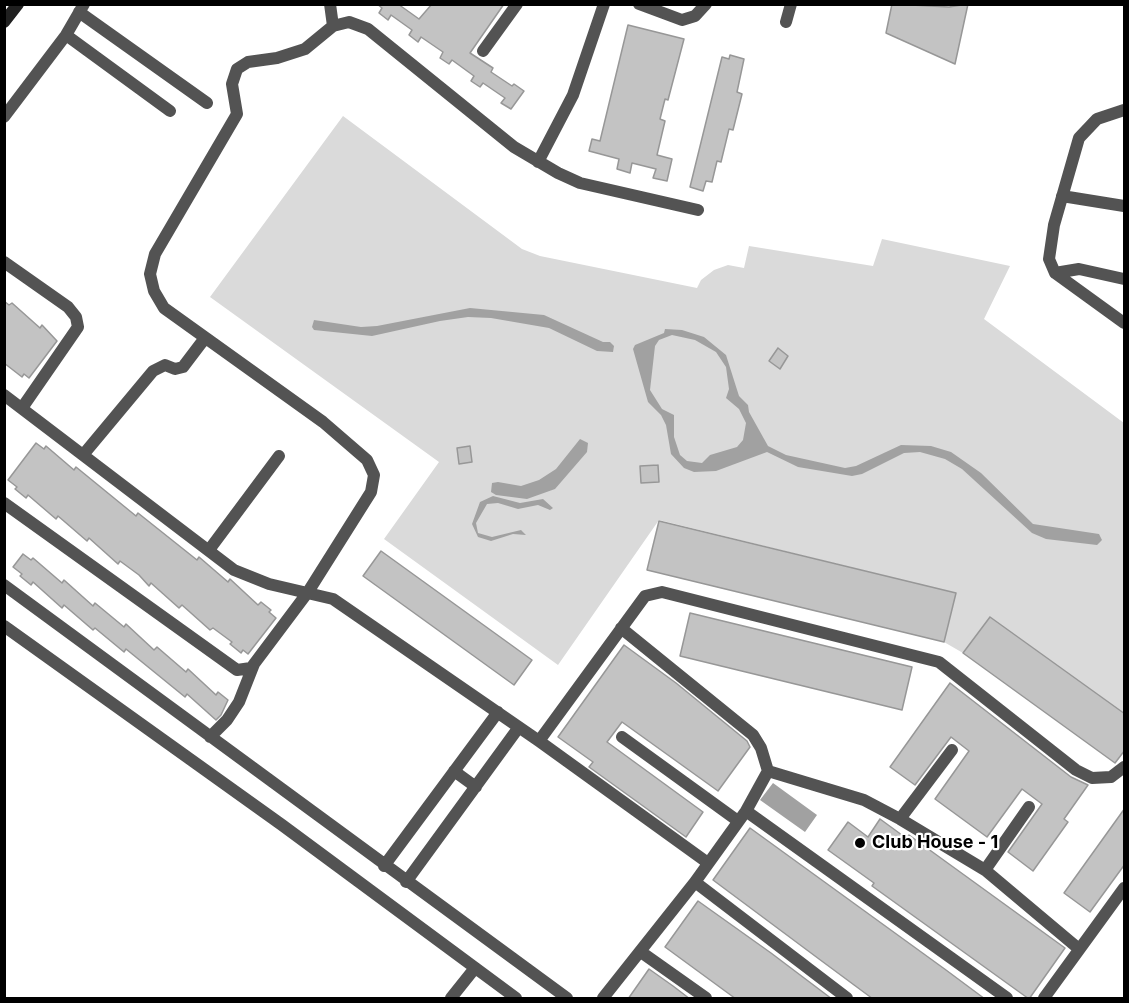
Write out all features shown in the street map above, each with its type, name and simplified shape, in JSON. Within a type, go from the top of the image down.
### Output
[{"type":"street","points":[[4,22],[18,4]]},
{"type":"street","points":[[330,4],[333,26]]},
{"type":"street","points":[[483,51],[517,4]]},
{"type":"street","points":[[538,162],[573,95],[604,4]]},
{"type":"street","points":[[639,4],[682,20],[694,16],[706,4]]},
{"type":"street","points":[[786,22],[791,4]]},
{"type":"street","points":[[4,117],[66,35],[81,8],[207,103]]},
{"type":"street","points":[[4,502],[237,670],[251,668],[308,592],[371,492],[374,475],[367,460],[323,422],[164,308],[154,291],[150,274],[155,255],[237,114],[232,84],[237,69],[248,62],[277,58],[305,49],[333,26],[349,22],[368,29],[514,147],[538,162],[580,183],[698,210]]},
{"type":"street","points":[[66,35],[170,111]]},
{"type":"street","points":[[1125,110],[1097,118],[1079,138],[1062,196],[1049,259],[1055,273],[1125,323]]},
{"type":"street","points":[[1062,196],[1125,206]]},
{"type":"street","points":[[4,262],[68,307],[76,317],[78,327],[22,408]]},
{"type":"street","points":[[1055,273],[1079,269],[1125,279]]},
{"type":"street","points":[[83,455],[153,371],[165,365],[175,369],[183,367],[205,338]]},
{"type":"street","points":[[4,395],[234,570],[269,584],[333,599],[498,712],[708,863]]},
{"type":"street","points":[[209,550],[279,456]]},
{"type":"street","points":[[4,585],[567,999]]},
{"type":"street","points":[[539,741],[645,596],[662,592],[939,662],[1076,770],[1092,778],[1111,777],[1125,767]]},
{"type":"street","points":[[4,626],[516,999]]},
{"type":"street","points":[[603,999],[695,882],[742,816],[768,771],[761,748],[753,735],[621,628]]},
{"type":"street","points":[[210,737],[227,720],[239,702],[254,664]]},
{"type":"street","points":[[384,866],[498,712]]},
{"type":"street","points":[[406,882],[519,727]]},
{"type":"street","points":[[622,737],[742,816],[1006,999]]},
{"type":"street","points":[[900,819],[952,750]]},
{"type":"street","points":[[454,771],[476,787]]},
{"type":"street","points":[[768,771],[864,800],[900,819],[984,870],[1079,949]]},
{"type":"street","points":[[984,870],[1029,807]]},
{"type":"street","points":[[695,882],[847,999]]},
{"type":"street","points":[[1044,999],[1125,888]]},
{"type":"street","points":[[641,952],[706,999]]},
{"type":"street","points":[[451,999],[475,968]]},
{"type":"shaded area","points":[[343,116],[522,249],[540,256],[697,288],[701,280],[714,270],[728,265],[744,268],[749,246],[873,266],[882,239],[1010,266],[984,319],[1124,423],[1124,714],[990,617],[963,653],[944,642],[955,593],[659,520],[558,665],[384,539],[439,462],[210,297]]},
{"type":"shaded area","points":[[470,308],[544,315],[603,342],[610,342],[614,346],[613,352],[597,351],[549,328],[491,318],[468,317],[440,321],[372,336],[314,330],[312,327],[314,320],[361,327],[377,326]]},
{"type":"shaded area","points":[[665,329],[682,330],[704,337],[726,355],[739,396],[748,405],[749,412],[768,446],[786,455],[845,468],[856,466],[901,445],[931,446],[951,452],[981,473],[1033,524],[1099,534],[1102,540],[1097,545],[1046,539],[1032,533],[962,469],[945,459],[920,452],[904,453],[862,474],[852,476],[798,467],[767,452],[716,471],[694,472],[684,468],[671,454],[666,425],[661,415],[648,402],[633,349],[635,345],[664,333]],"holes":[[[672,335],[695,340],[716,352],[726,367],[729,389],[726,398],[739,409],[746,423],[743,440],[737,447],[710,455],[702,463],[687,461],[680,455],[674,437],[674,415],[662,409],[650,390],[655,346],[659,340]]]},
{"type":"shaded area","points":[[580,439],[588,443],[587,452],[555,489],[527,499],[496,495],[491,492],[492,483],[521,486],[539,480],[556,469]]},
{"type":"shaded area","points":[[493,496],[520,503],[543,499],[553,508],[550,510],[538,505],[518,509],[498,503],[487,504],[476,523],[478,533],[492,537],[521,530],[526,535],[513,534],[491,541],[478,537],[472,524],[480,502]]},
{"type":"shaded area","points":[[773,783],[817,815],[805,832],[760,800]]},
{"type":"building","points":[[377,4],[398,4],[419,19],[432,4],[504,4],[470,53],[493,68],[491,72],[524,91],[511,109],[501,103],[505,98],[483,83],[480,87],[471,81],[474,76],[452,60],[449,64],[440,58],[443,52],[421,37],[418,42],[409,35],[412,30],[391,15],[388,20],[379,13],[382,8]]},
{"type":"building","points":[[892,4],[949,7],[968,4],[955,64],[886,33]]},
{"type":"building","points":[[628,25],[684,39],[668,100],[665,99],[660,119],[665,121],[657,155],[672,159],[667,181],[653,178],[656,169],[632,163],[630,173],[617,169],[619,159],[589,151],[592,139],[600,141]]},
{"type":"building","points":[[730,55],[744,59],[737,92],[742,94],[733,130],[729,129],[721,162],[717,161],[712,182],[706,181],[703,191],[690,187],[722,57],[729,59]]},
{"type":"building","points":[[4,301],[9,305],[12,303],[40,328],[42,325],[57,341],[29,378],[24,374],[22,377],[4,363]]},
{"type":"building","points":[[778,348],[788,356],[780,369],[769,361]]},
{"type":"building","points":[[36,443],[44,449],[46,446],[74,470],[76,467],[136,516],[138,513],[197,560],[199,557],[228,582],[230,579],[258,605],[261,602],[271,610],[269,612],[276,618],[248,654],[243,650],[241,653],[230,644],[232,642],[213,628],[210,630],[182,605],[179,608],[151,583],[149,586],[139,575],[120,561],[118,564],[89,538],[87,541],[58,516],[56,519],[28,495],[26,498],[15,489],[17,487],[8,480]]},
{"type":"building","points":[[470,446],[472,462],[459,464],[457,448]]},
{"type":"building","points":[[658,465],[659,482],[641,483],[640,466]]},
{"type":"building","points":[[659,521],[956,593],[944,642],[647,570]]},
{"type":"building","points":[[381,551],[532,660],[514,685],[363,576]]},
{"type":"building","points":[[23,554],[31,560],[33,558],[62,583],[64,580],[93,606],[95,603],[124,627],[126,624],[154,650],[157,647],[186,672],[188,669],[216,695],[218,692],[228,700],[221,715],[216,720],[187,694],[185,697],[126,649],[124,652],[64,605],[62,608],[33,582],[31,585],[13,567]]},
{"type":"building","points":[[690,613],[912,667],[902,710],[680,656]]},
{"type":"building","points":[[990,617],[1125,714],[1125,750],[1115,763],[963,653]]},
{"type":"building","points":[[624,645],[676,683],[747,741],[750,747],[718,791],[622,722],[607,742],[703,812],[686,837],[589,767],[593,762],[558,737]]},
{"type":"building","points":[[950,683],[1071,777],[1088,785],[1064,819],[1068,822],[1033,871],[1008,852],[1042,804],[1022,789],[987,837],[935,799],[969,751],[951,737],[915,785],[890,767]]},
{"type":"building","points":[[1125,808],[1125,864],[1090,912],[1064,893]]},
{"type":"building","points":[[880,819],[906,838],[909,835],[1065,948],[1029,999],[872,886],[874,883],[828,850],[848,822],[868,837]]},
{"type":"building","points":[[750,828],[985,999],[873,999],[713,880]]},
{"type":"building","points":[[698,901],[832,999],[736,999],[665,947]]},
{"type":"building","points":[[649,969],[673,986],[690,999],[628,999]]},
{"type":"place","name":"Club House - 1","points":[[860,843]]}]
